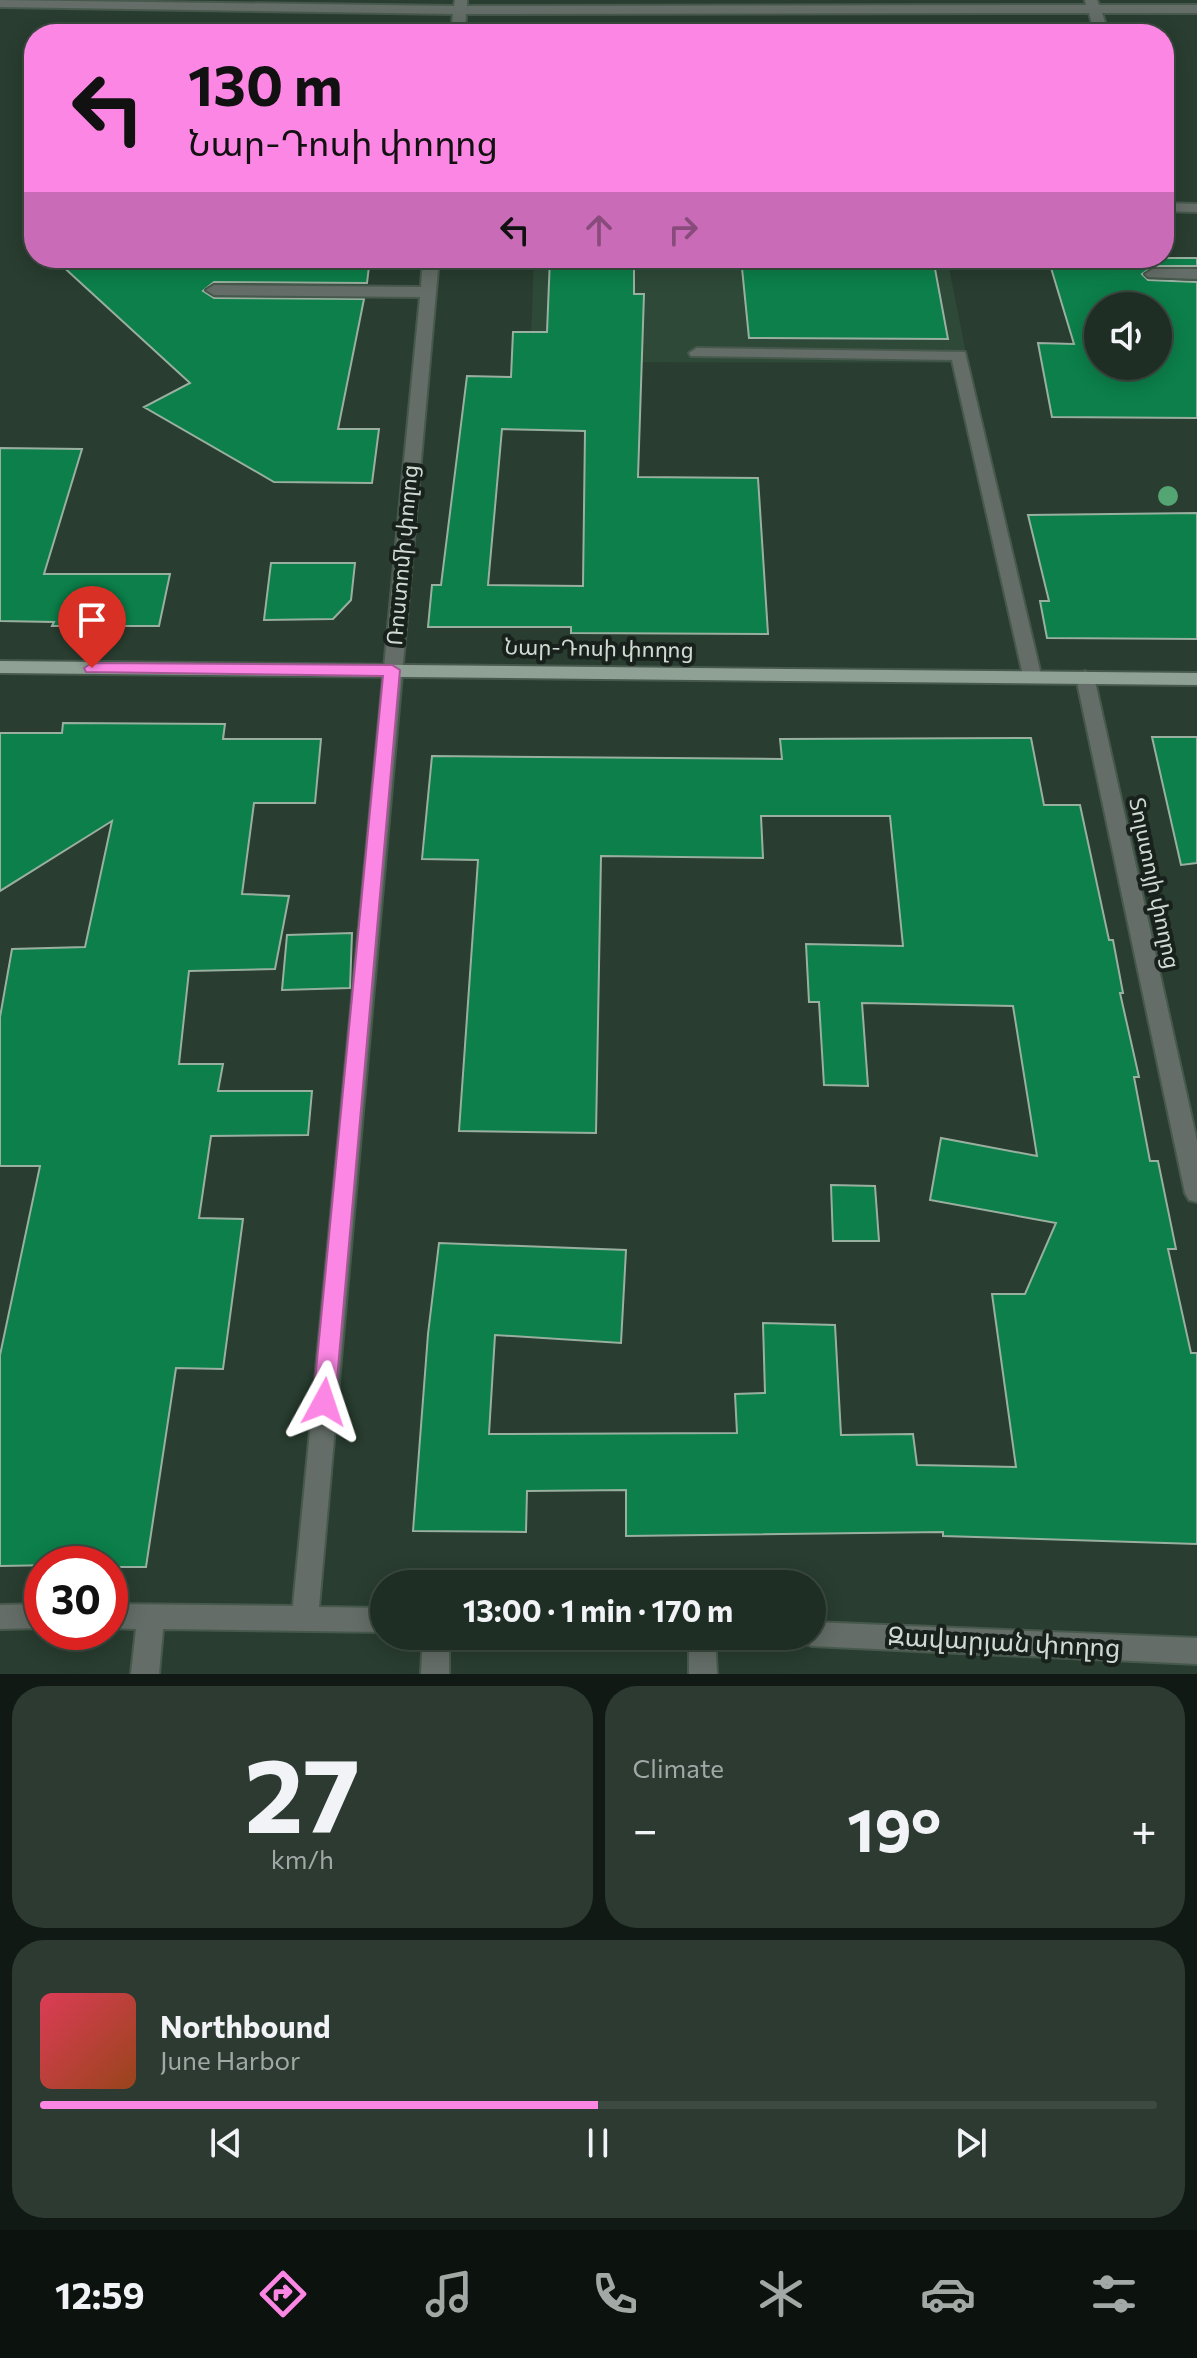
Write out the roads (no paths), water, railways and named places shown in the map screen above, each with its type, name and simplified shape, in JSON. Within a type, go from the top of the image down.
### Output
[{"type":"main road","name":"Նար-Դոսի փողոց","points":[[0,667],[1197,679]]},
{"type":"street","points":[[439,0],[461,5]]},
{"type":"street","points":[[0,3],[1093,5],[1197,9]]},
{"type":"street","points":[[1174,207],[1197,208]]},
{"type":"street","name":"Ռոստոմի փողոց","points":[[305,1618],[430,268]]},
{"type":"street","points":[[1153,274],[1197,274]]},
{"type":"street","points":[[214,290],[427,292]]},
{"type":"street","points":[[697,353],[959,355],[1032,675]]},
{"type":"street","name":"Տոլստոյի փողոց","points":[[1085,677],[1191,1138],[1197,1193]]},
{"type":"street","points":[[145,1674],[151,1615]]},
{"type":"street","points":[[0,1617],[24,1616]]},
{"type":"street","points":[[128,1616],[370,1620]]},
{"type":"street","name":"Զավարյան փողոց","points":[[826,1635],[1197,1651]]},
{"type":"street","points":[[435,1674],[436,1650]]},
{"type":"street","points":[[702,1650],[703,1674]]}]
